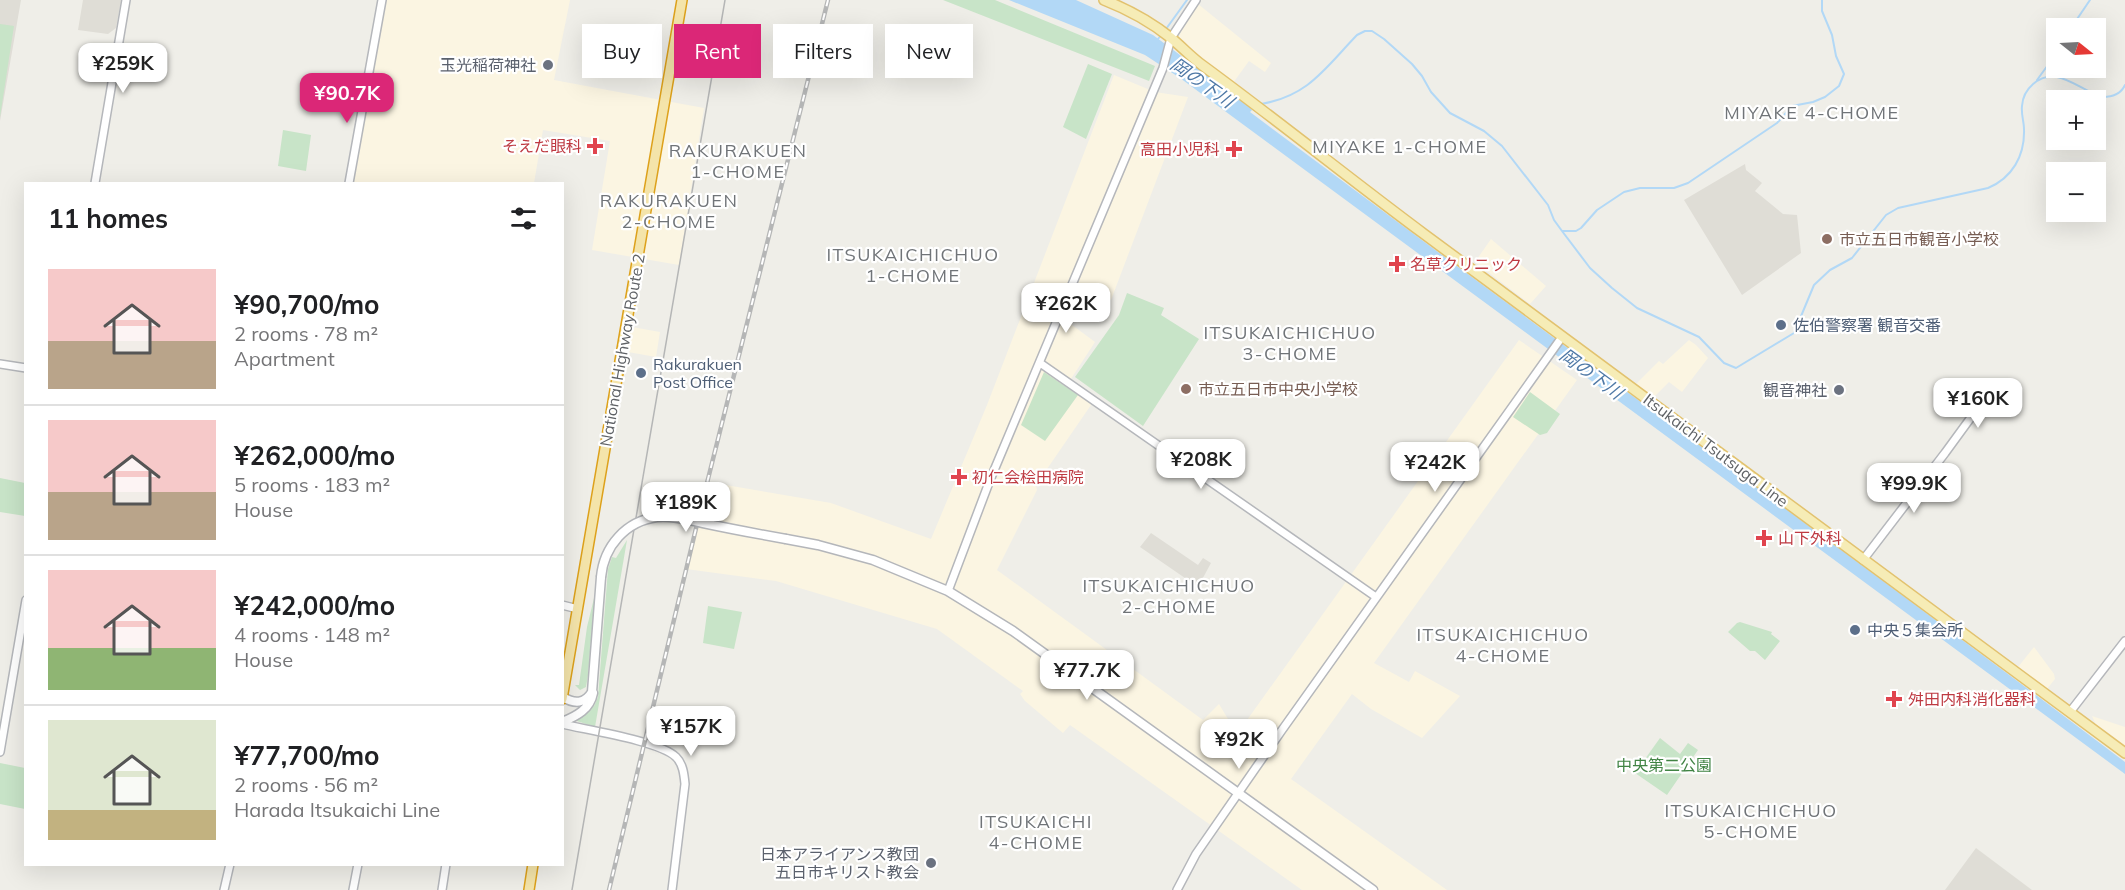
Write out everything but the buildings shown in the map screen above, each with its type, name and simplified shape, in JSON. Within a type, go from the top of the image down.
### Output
[{"type":"highway","name":"National Highway Route 2","points":[[564,692],[682,0]]},
{"type":"highway","points":[[529,890],[533,866]]},
{"type":"main road","name":"Itsukaichi Tsutsuga Line","points":[[1104,0],[1133,13],[1166,34],[1194,60],[1260,107],[1309,148],[1561,338],[2125,753]]},
{"type":"main road","points":[[564,722],[586,709],[592,699],[604,562],[615,541],[633,525],[656,517],[675,518],[818,545],[873,560],[948,591],[1013,632],[1373,890]]},
{"type":"main road","points":[[564,698],[574,702],[585,700],[594,687]]},
{"type":"street","points":[[95,182],[126,0]]},
{"type":"street","points":[[349,182],[382,0]]},
{"type":"street","points":[[948,591],[990,480],[1163,68],[1168,52],[1166,34],[1196,0]]},
{"type":"street","points":[[1178,890],[1196,854],[1238,793],[1561,338]]},
{"type":"street","points":[[1040,363],[1376,597]]},
{"type":"street","points":[[0,364],[24,368]]},
{"type":"street","points":[[1863,560],[1991,390]]},
{"type":"street","points":[[564,606],[578,609]]},
{"type":"street","points":[[0,752],[24,612]]},
{"type":"street","points":[[2070,712],[2125,640]]},
{"type":"street","points":[[564,724],[662,748],[679,760],[683,768],[685,784],[672,890]]},
{"type":"street","points":[[224,890],[230,866]]},
{"type":"street","points":[[353,890],[358,866]]},
{"type":"street","points":[[442,890],[446,866]]},
{"type":"shaded area","points":[[0,0],[21,0],[0,121]]},
{"type":"shaded area","points":[[83,0],[121,0],[116,28],[108,34],[78,30]]},
{"type":"shaded area","points":[[382,0],[570,0],[554,80],[704,108],[679,265],[592,250],[610,141],[543,130],[534,182],[350,182]]},
{"type":"shaded area","points":[[1198,4],[1271,63],[1265,72],[1249,61],[1233,83],[1191,52],[1178,38]]},
{"type":"shaded area","points":[[1114,75],[1155,92],[1188,97],[1111,300],[1077,287],[1064,319],[1095,342],[1067,385],[1091,405],[1036,485],[1037,490],[997,570],[1203,720],[1219,704],[1237,734],[1519,340],[1577,380],[1374,663],[1409,682],[1415,671],[1460,696],[1422,738],[1371,709],[1352,694],[1291,779],[1447,890],[1302,890],[1070,725],[1063,733],[1025,701],[1020,694],[1023,691],[937,629],[776,581],[686,569],[708,482],[831,503],[931,539],[987,405]]},
{"type":"shaded area","points":[[1745,164],[1746,170],[1762,183],[1755,191],[1783,214],[1797,215],[1801,253],[1742,295],[1684,200]]},
{"type":"shaded area","points":[[1491,239],[1546,286],[1530,304],[1475,262]]},
{"type":"shaded area","points":[[632,327],[660,332],[656,357],[628,352]]},
{"type":"shaded area","points":[[1689,340],[1708,358],[1682,392],[1669,382],[1654,397],[1636,384],[1659,361],[1663,364]]},
{"type":"shaded area","points":[[1151,533],[1198,565],[1203,558],[1211,563],[1198,587],[1140,547]]},
{"type":"shaded area","points":[[2034,647],[2054,674],[2055,679],[2047,689],[2018,667]]},
{"type":"shaded area","points":[[2092,716],[2125,727],[2125,747],[2097,727]]},
{"type":"shaded area","points":[[1976,848],[2032,890],[1945,890]]},
{"type":"green space","points":[[943,0],[995,0],[1155,66],[1149,81]]},
{"type":"green space","points":[[0,24],[14,26],[0,117]]},
{"type":"green space","points":[[1088,64],[1112,74],[1086,139],[1063,127]]},
{"type":"green space","points":[[283,130],[311,135],[306,171],[278,166]]},
{"type":"green space","points":[[1127,293],[1164,308],[1161,315],[1199,339],[1143,426],[1075,377],[1119,315]]},
{"type":"green space","points":[[1044,372],[1078,395],[1045,441],[1021,425]]},
{"type":"green space","points":[[1530,392],[1560,414],[1547,433],[1540,435],[1513,417]]},
{"type":"green space","points":[[0,478],[24,483],[24,516],[0,512]]},
{"type":"green space","points":[[627,540],[595,727],[574,720],[594,706],[598,697],[608,569],[612,557],[616,558]]},
{"type":"green space","points":[[595,594],[588,675],[586,687],[580,690],[575,685],[579,685],[587,627]]},
{"type":"green space","points":[[708,606],[742,612],[734,649],[703,643]]},
{"type":"green space","points":[[1740,622],[1772,632],[1771,634],[1780,641],[1765,660],[1755,651],[1750,651],[1728,632]]},
{"type":"green space","name":"中央第二公園","points":[[1660,738],[1680,754],[1688,743],[1698,750],[1667,795],[1635,773]]},
{"type":"green space","points":[[0,763],[24,768],[24,809],[0,804]]},
{"type":"water","name":"岡の下川","points":[[1009,0],[1076,0],[1153,35],[1246,104],[1252,110],[1250,112],[2125,762],[2125,774],[1180,78],[1145,55]]},
{"type":"waterway","points":[[1166,29],[1187,0]]},
{"type":"waterway","points":[[1562,231],[1576,231],[1581,228],[1597,210],[1624,192],[1640,188],[1674,188],[1688,183],[1777,123],[1792,106],[1825,97],[1839,86],[1844,74],[1822,11],[1822,0]]},
{"type":"waterway","points":[[2078,18],[2090,0]]},
{"type":"waterway","points":[[1261,104],[1278,100],[1304,87],[1326,69],[1357,35],[1365,31],[1372,31],[1412,64],[1431,92],[1450,113],[1484,131],[1502,146],[1548,205],[1554,220],[1590,268],[1637,308],[1699,337],[1724,363],[1736,368],[1794,333],[1814,285],[1830,270],[1852,258],[1886,215],[1898,208],[1988,188],[2004,178],[2015,165],[2022,148],[2024,139],[2022,106],[2025,94],[2038,80],[2057,77],[2103,97],[2116,94],[2125,85]]},
{"type":"waterway","points":[[1158,39],[1162,34]]},
{"type":"waterway","points":[[2037,80],[2046,68]]},
{"type":"tram line","points":[[572,890],[725,0]]},
{"type":"railway","points":[[609,890],[705,491],[828,0]]},
{"type":"place","name":"玉光稲荷神社","points":[[548,65]]},
{"type":"place","name":"そえだ眼科","points":[[595,146]]},
{"type":"place","name":"高田小児科","points":[[1234,149]]},
{"type":"place","name":"市立五日市観音小学校","points":[[1827,239]]},
{"type":"place","name":"名草クリニック","points":[[1397,264]]},
{"type":"place","name":"佐伯警察署 観音交番","points":[[1781,325]]},
{"type":"place","name":"Rakurakuen Post Office","points":[[641,373]]},
{"type":"place","name":"市立五日市中央小学校","points":[[1186,389]]},
{"type":"place","name":"観音神社","points":[[1839,390]]},
{"type":"place","name":"初仁会桧田病院","points":[[959,477]]},
{"type":"place","name":"山下外科","points":[[1764,538]]},
{"type":"place","name":"中央５集会所","points":[[1855,630]]},
{"type":"place","name":"舛田内科消化器科","points":[[1894,699]]},
{"type":"place","name":"日本アライアンス教団 五日市キリスト教会","points":[[931,863]]},
{"type":"district","name":"MIYAKE 4-CHOME","points":[[1812,113]]},
{"type":"district","name":"MIYAKE 1-CHOME","points":[[1400,147]]},
{"type":"district","name":"RAKURAKUEN 1-CHOME","points":[[738,161]]},
{"type":"district","name":"RAKURAKUEN 2-CHOME","points":[[669,211]]},
{"type":"district","name":"ITSUKAICHICHUO 1-CHOME","points":[[913,265]]},
{"type":"district","name":"ITSUKAICHICHUO 3-CHOME","points":[[1290,343]]},
{"type":"district","name":"ITSUKAICHICHUO 2-CHOME","points":[[1169,596]]},
{"type":"district","name":"ITSUKAICHICHUO 4-CHOME","points":[[1503,645]]},
{"type":"district","name":"ITSUKAICHICHUO 5-CHOME","points":[[1751,821]]},
{"type":"district","name":"ITSUKAICHI 4-CHOME","points":[[1036,832]]}]
